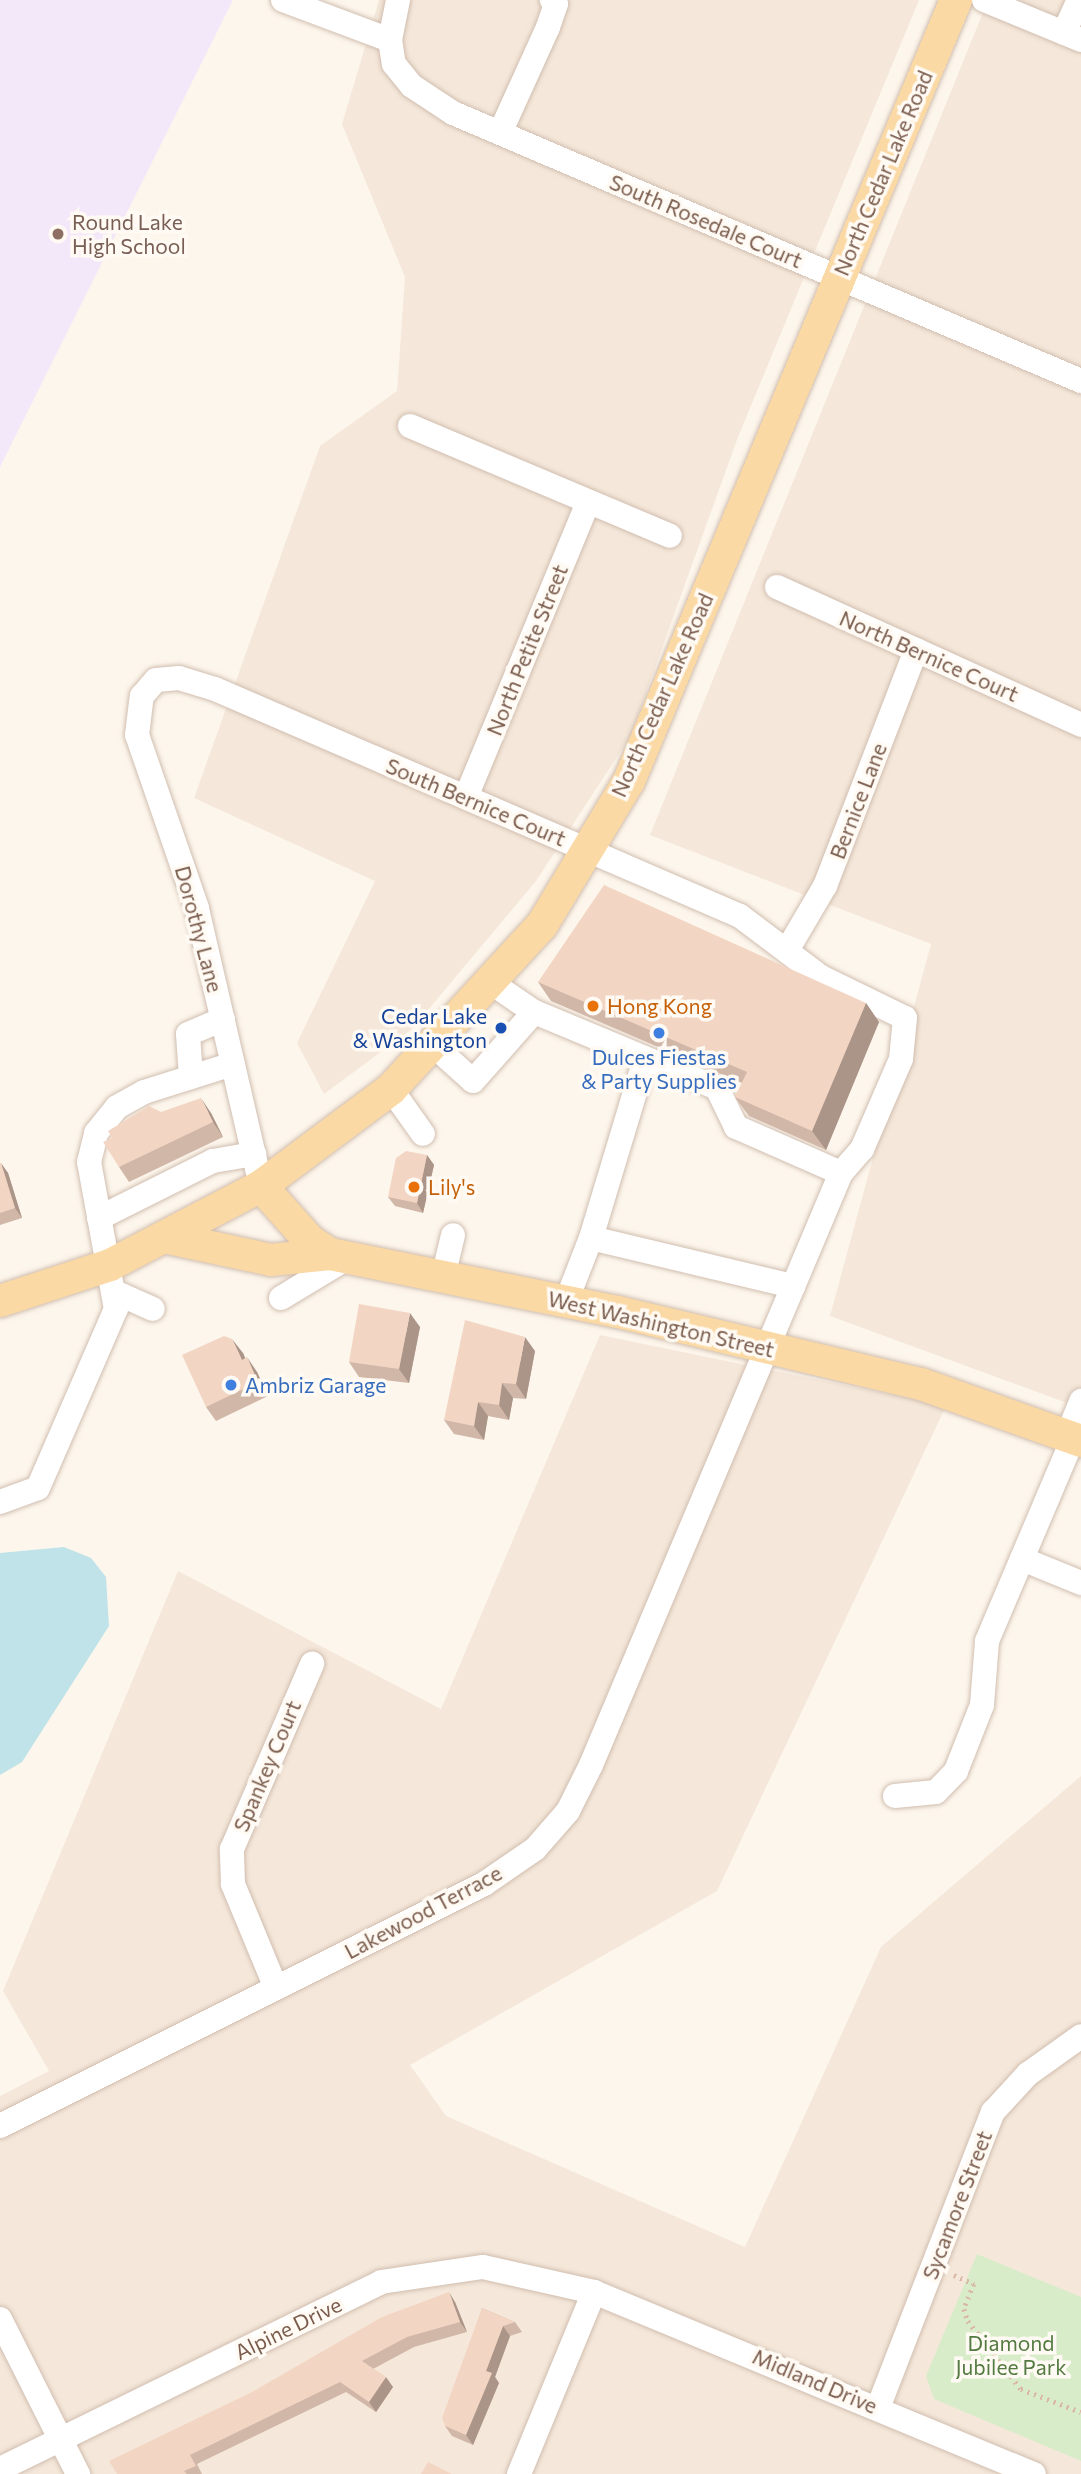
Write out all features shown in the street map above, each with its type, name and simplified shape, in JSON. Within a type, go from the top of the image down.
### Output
[{"type":"main road","name":"North Cedar Lake Road","points":[[0,1301],[114,1279],[164,1237],[261,1186],[391,1089],[542,925],[629,781],[956,0]]},
{"type":"main road","name":"West Washington Street","points":[[261,1186],[310,1241],[339,1256],[566,1302],[921,1384],[1074,1439]]},
{"type":"main road","points":[[164,1237],[271,1260],[339,1256]]},
{"type":"street","points":[[283,0],[390,40],[398,0]]},
{"type":"street","points":[[500,133],[548,27],[556,4],[552,0]]},
{"type":"street","points":[[984,0],[1072,37],[1079,0]]},
{"type":"street","name":"South Rosedale Court","points":[[390,40],[394,64],[412,86],[500,133],[1081,382]]},
{"type":"street","points":[[410,426],[670,536]]},
{"type":"street","name":"North Petite Street","points":[[466,797],[588,502]]},
{"type":"street","name":"North Bernice Court","points":[[777,587],[1081,725]]},
{"type":"street","name":"Bernice Lane","points":[[789,947],[825,886],[916,650]]},
{"type":"street","name":"South Bernice Court","points":[[156,680],[179,678],[215,689],[740,916],[789,947],[821,977],[905,1018],[901,1059],[862,1149],[841,1173]]},
{"type":"street","name":"Dorothy Lane","points":[[156,680],[142,696],[137,735],[197,908],[261,1186]]},
{"type":"street","points":[[490,982],[534,1012],[718,1088],[736,1127],[841,1173]]},
{"type":"street","points":[[432,1044],[473,1082],[534,1012]]},
{"type":"street","points":[[191,1077],[188,1034],[223,1019]]},
{"type":"street","points":[[566,1302],[591,1238],[645,1059]]},
{"type":"street","points":[[0,1502],[38,1488],[101,1349],[114,1279],[89,1162],[96,1133],[117,1107],[191,1077],[233,1064]]},
{"type":"street","points":[[391,1089],[423,1134]]},
{"type":"street","points":[[99,1218],[213,1161],[254,1154]]},
{"type":"street","name":"Lakewood Terrace","points":[[0,2126],[484,1884],[535,1849],[568,1811],[769,1348],[841,1173]]},
{"type":"street","points":[[443,1277],[453,1235]]},
{"type":"street","points":[[591,1238],[793,1286]]},
{"type":"street","points":[[281,1298],[339,1256]]},
{"type":"street","points":[[114,1279],[153,1309]]},
{"type":"street","points":[[895,1796],[936,1792],[956,1771],[982,1705],[987,1641],[1074,1439],[1081,1401]]},
{"type":"street","points":[[1021,1559],[1081,1583]]},
{"type":"street","name":"Spankey Court","points":[[276,1988],[233,1884],[232,1849],[312,1664]]},
{"type":"street","name":"Sycamore Street","points":[[878,2408],[993,2112],[1028,2074],[1081,2036]]},
{"type":"street","name":"Alpine Drive","points":[[0,2469],[381,2282],[483,2267],[594,2292]]},
{"type":"street","points":[[519,2474],[594,2292]]},
{"type":"street","name":"Midland Drive","points":[[594,2292],[1034,2474]]},
{"type":"street","points":[[0,2319],[78,2474]]},
{"type":"path","points":[[933,2266],[974,2284],[964,2309],[968,2321],[1021,2389],[1081,2412]]},
{"type":"shaded area","name":"Round Lake High School","points":[[0,0],[233,0],[0,467]]},
{"type":"shaded area","points":[[379,0],[919,0],[738,437],[630,737],[536,881],[412,1029],[324,1094],[297,1043],[375,881],[194,798],[320,446],[397,391],[405,277],[342,124]]},
{"type":"shaded area","points":[[988,0],[1081,0],[1081,1408],[830,1316],[931,944],[650,835]]},
{"type":"shaded area","points":[[600,1335],[946,1406],[717,1891],[410,2065],[446,2116],[745,2247],[881,1947],[1081,1776],[1081,2474],[0,2474],[0,2096],[49,2071],[3,1991],[178,1571],[441,1709]]},
{"type":"green space","name":"Diamond Jubilee Park","points":[[977,2254],[1081,2297],[1081,2461],[934,2399],[926,2376]]},
{"type":"water","points":[[64,1547],[91,1558],[106,1577],[109,1626],[22,1762],[0,1775],[0,1553]]},
{"type":"building","points":[[604,885],[866,1003],[812,1131],[735,1097],[747,1072],[538,982]]},
{"type":"building","points":[[201,1098],[213,1122],[119,1167],[103,1142],[112,1138],[108,1131],[149,1106],[161,1112]]},
{"type":"building","points":[[406,1151],[427,1155],[417,1203],[388,1197],[396,1158]]},
{"type":"building","points":[[0,1163],[15,1208],[0,1213]]},
{"type":"building","points":[[359,1304],[410,1313],[399,1369],[349,1362]]},
{"type":"building","points":[[465,1320],[525,1337],[516,1384],[502,1383],[499,1405],[478,1402],[474,1426],[444,1420]]},
{"type":"building","name":"Ambriz Garage","points":[[224,1336],[232,1339],[242,1360],[247,1357],[258,1382],[206,1407],[182,1355]]},
{"type":"building","points":[[449,2292],[460,2322],[407,2337],[362,2361],[386,2377],[369,2402],[340,2382],[190,2455],[196,2466],[184,2471],[187,2474],[117,2474],[109,2461],[252,2392],[382,2317]]},
{"type":"building","points":[[482,2308],[515,2322],[503,2326],[486,2371],[492,2373],[466,2435],[445,2426],[442,2418]]},
{"type":"building","points":[[428,2462],[452,2474],[421,2474]]},
{"type":"place","name":"Round Lake High School","points":[[58,234]]},
{"type":"place","name":"Hong Kong","points":[[593,1006]]},
{"type":"place","name":"Cedar Lake & Washington","points":[[501,1028]]},
{"type":"place","name":"Dulces Fiestas & Party Supplies","points":[[659,1033]]},
{"type":"place","name":"Lily's","points":[[414,1187]]},
{"type":"place","name":"Ambriz Garage","points":[[231,1385]]}]
